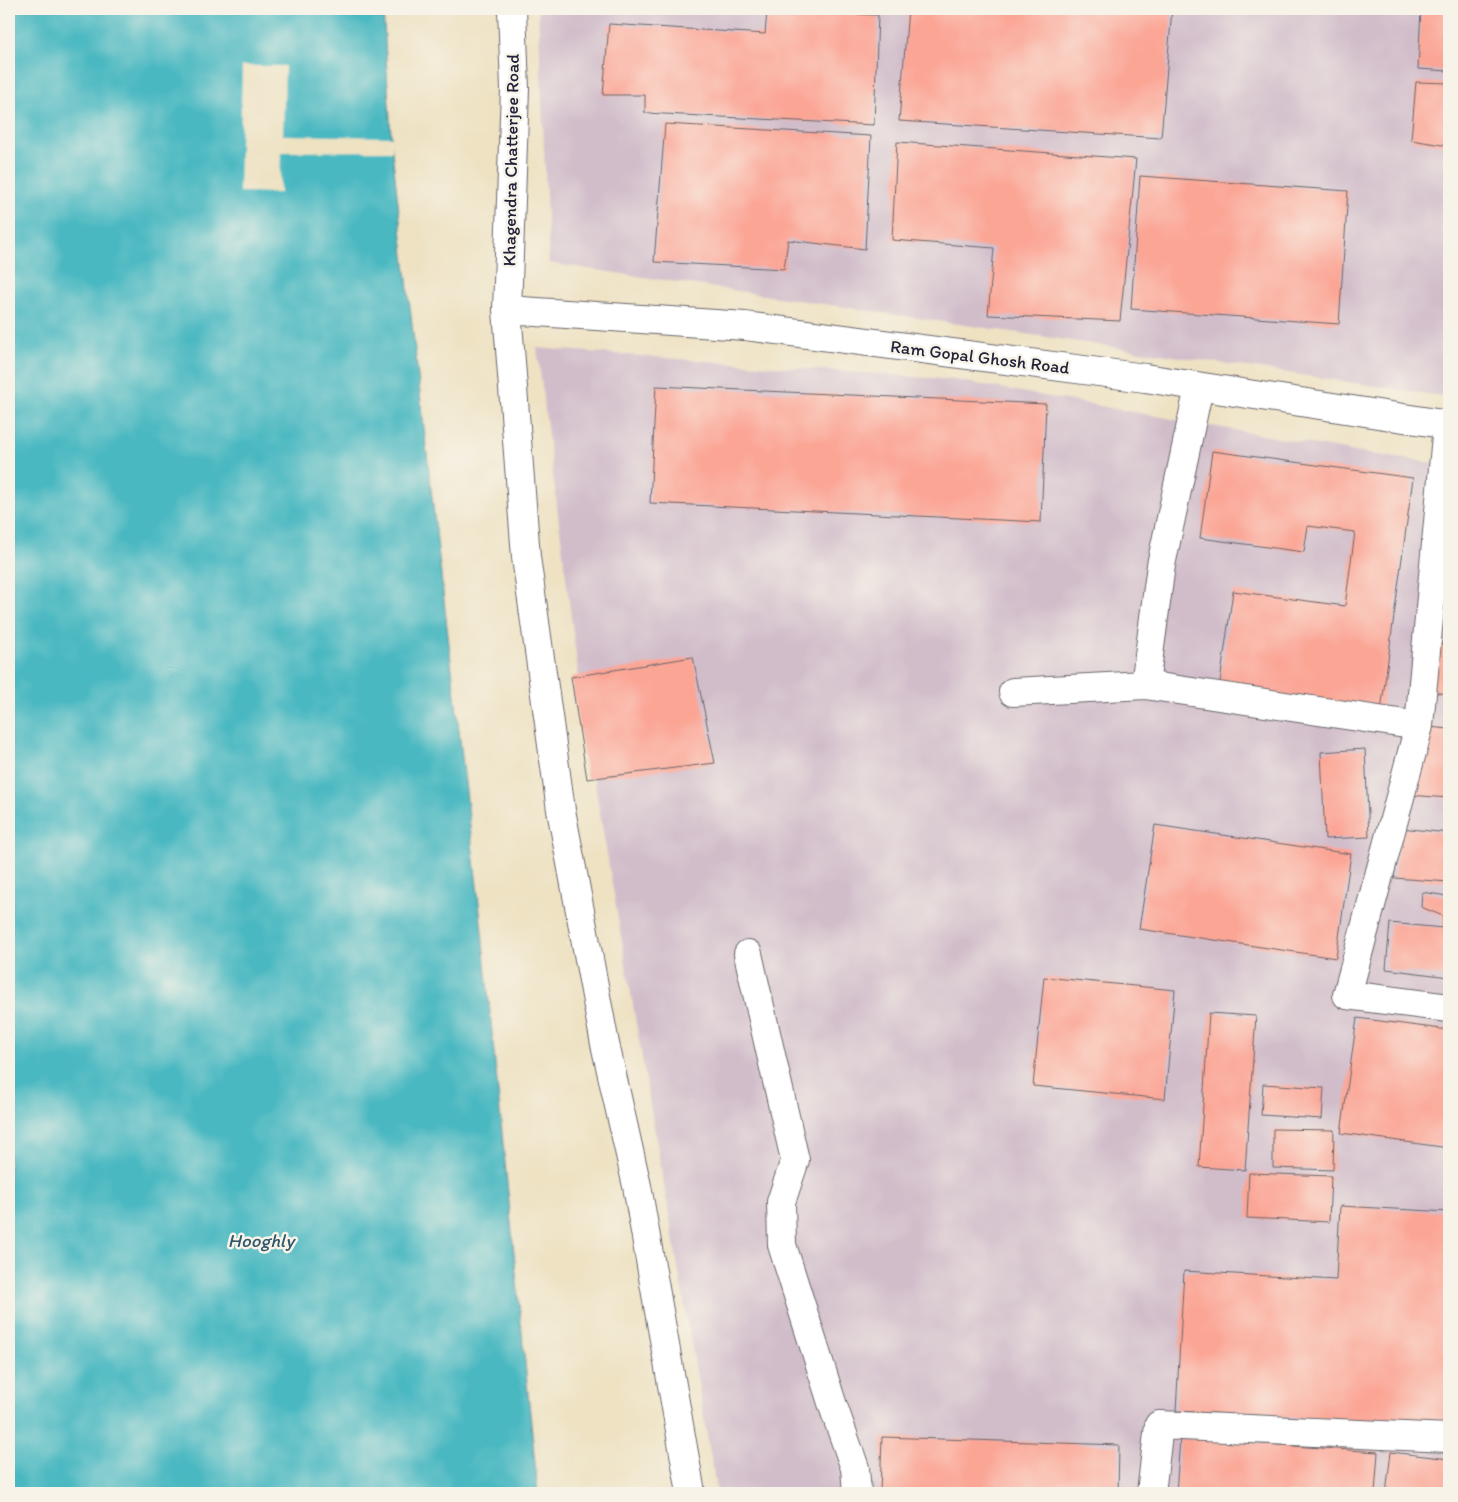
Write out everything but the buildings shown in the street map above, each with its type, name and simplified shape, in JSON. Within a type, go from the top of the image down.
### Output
[{"type":"street","name":"Khagendra Chatterjee Road","points":[[512,9],[515,89],[507,310],[526,557],[561,810],[606,1044],[637,1186],[691,1493]]},
{"type":"street","name":"Ram Gopal Ghosh Road","points":[[507,310],[746,326],[1145,378],[1448,425]]},
{"type":"street","points":[[1145,685],[1161,565],[1198,387]]},
{"type":"street","points":[[1448,425],[1419,726],[1348,995],[1449,1008]]},
{"type":"street","points":[[1013,692],[1145,685],[1419,726]]},
{"type":"street","points":[[748,954],[795,1160],[781,1202],[782,1246],[833,1406],[855,1468],[857,1493]]},
{"type":"street","points":[[1151,1493],[1159,1426],[1449,1438]]},
{"type":"shaded area","points":[[538,9],[1449,9],[1449,397],[549,263]]},
{"type":"shaded area","points":[[537,348],[955,380],[1362,453],[1449,465],[1449,1493],[717,1493],[585,727]]},
{"type":"water","name":"Hooghly","points":[[9,9],[383,9],[392,151],[480,912],[538,1493],[9,1493]]},
{"type":"pier","points":[[242,66],[285,66],[283,135],[392,137],[392,151],[281,152],[280,193],[239,192]]}]
